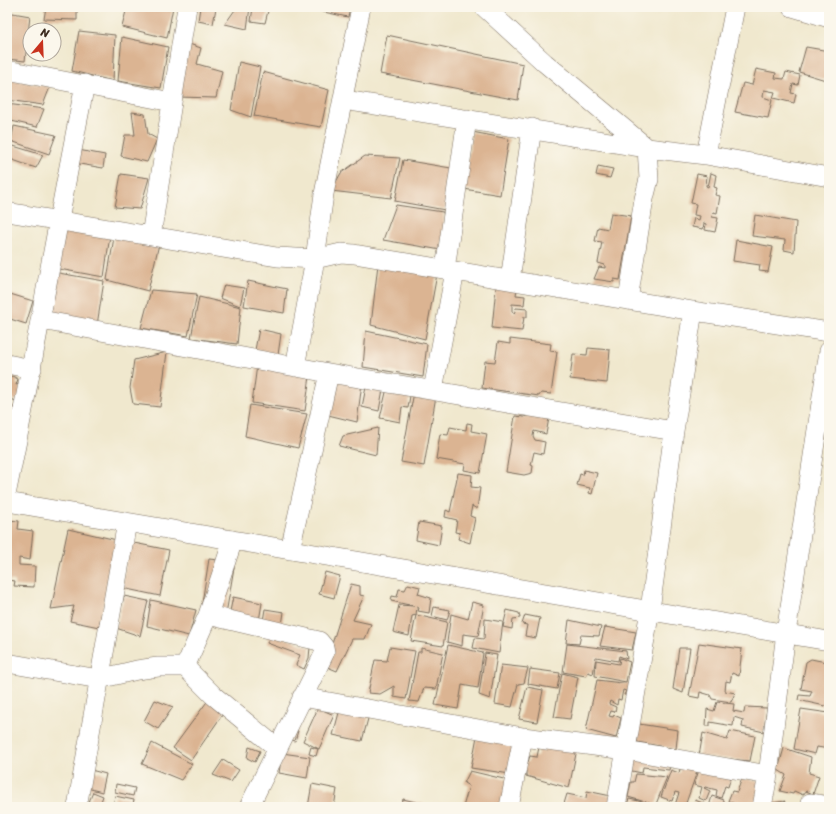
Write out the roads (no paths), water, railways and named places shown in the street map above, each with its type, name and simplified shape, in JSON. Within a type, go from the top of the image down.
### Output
[{"type":"street","points":[[152,236],[186,7]]},
{"type":"street","points":[[295,367],[315,259],[324,194],[344,100],[361,7]]},
{"type":"street","points":[[484,7],[539,58],[647,148],[649,179],[644,198],[628,300]]},
{"type":"street","points":[[706,155],[735,7]]},
{"type":"street","points":[[792,7],[829,18]]},
{"type":"street","points":[[7,70],[172,102]]},
{"type":"street","points":[[7,490],[32,369],[58,220],[85,84]]},
{"type":"street","points":[[344,100],[532,128],[647,148],[706,155],[829,177]]},
{"type":"street","points":[[432,390],[450,270],[467,119]]},
{"type":"street","points":[[510,280],[532,128]]},
{"type":"street","points":[[7,212],[277,257],[315,259],[341,253],[829,332]]},
{"type":"street","points":[[616,807],[650,610],[674,431],[693,311]]},
{"type":"street","points":[[41,320],[329,373],[674,431]]},
{"type":"street","points":[[762,807],[768,775],[786,633],[821,459],[829,351]]},
{"type":"street","points":[[7,364],[32,369]]},
{"type":"street","points":[[290,550],[329,373]]},
{"type":"street","points":[[7,502],[829,641]]},
{"type":"street","points":[[77,807],[127,522]]},
{"type":"street","points":[[185,667],[208,614],[234,540]]},
{"type":"street","points":[[208,614],[320,642],[324,646],[325,652],[276,748],[249,807]]},
{"type":"street","points":[[7,663],[99,679],[158,666],[185,667],[214,696],[276,748]]},
{"type":"street","points":[[302,696],[523,737],[626,750],[768,775]]},
{"type":"street","points":[[509,807],[523,737]]},
{"type":"street","points":[[810,802],[829,806]]}]
